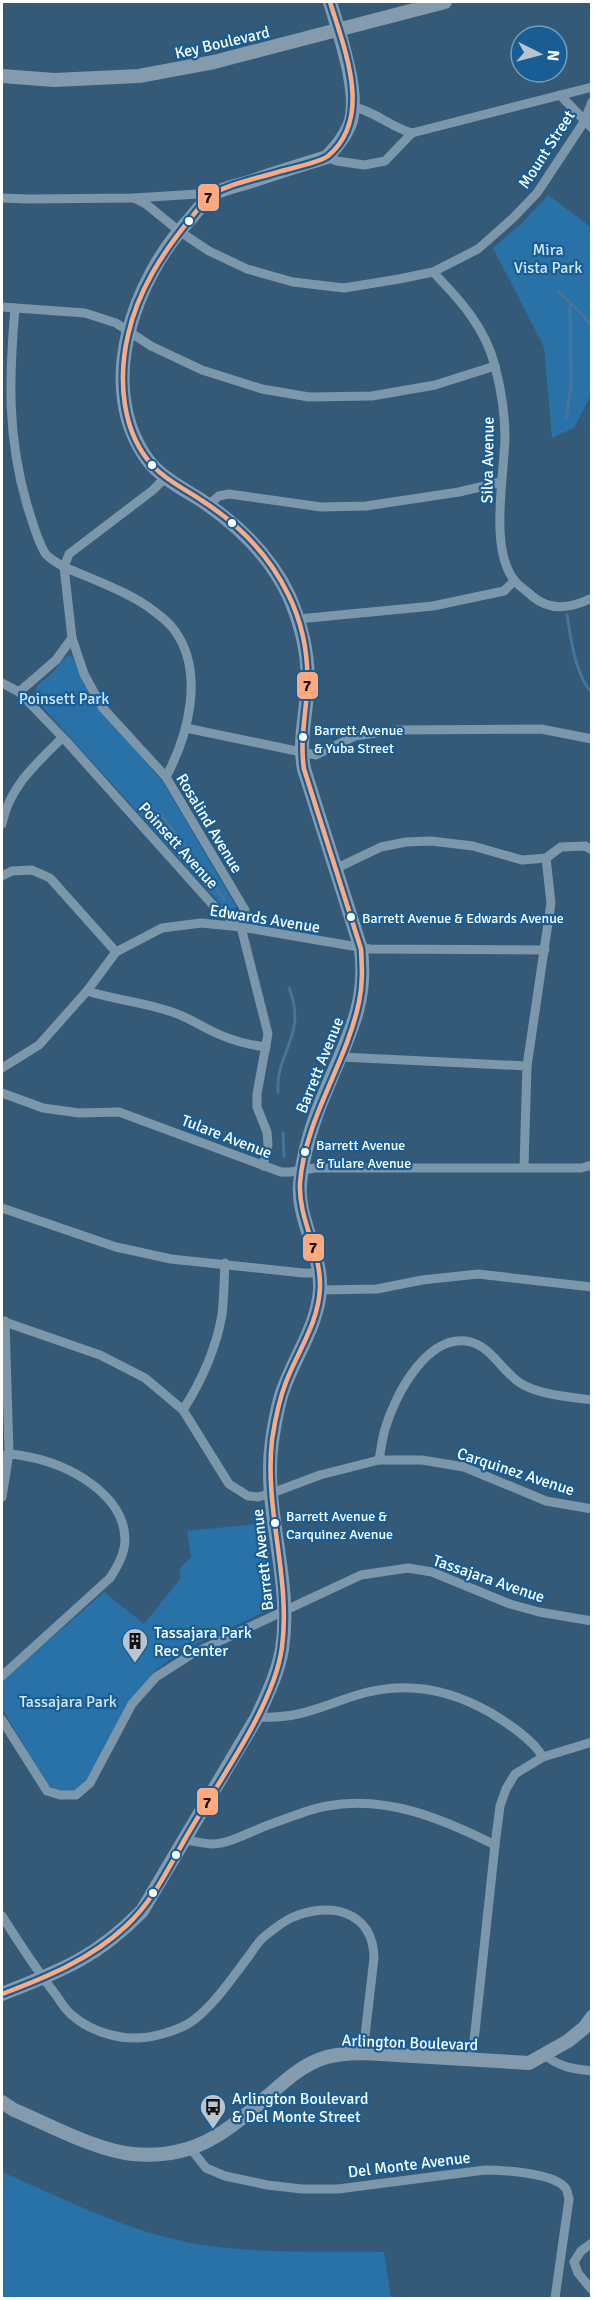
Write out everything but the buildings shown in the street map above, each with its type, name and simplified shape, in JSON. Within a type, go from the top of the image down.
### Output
[{"type":"street","points":[[327,157],[340,143],[350,125],[353,107],[353,89],[330,2]]},
{"type":"street","name":"Key Boulevard","points":[[2,76],[95,80],[139,76],[214,62],[445,2]]},
{"type":"street","points":[[353,107],[364,109],[396,129],[412,133],[591,87]]},
{"type":"street","points":[[560,95],[588,125]]},
{"type":"street","name":"Mount Street","points":[[134,198],[146,204],[178,231],[209,251],[247,269],[293,282],[344,288],[433,272],[477,249],[513,218],[537,193],[588,125],[591,102]]},
{"type":"street","points":[[327,157],[364,165],[386,161],[412,133]]},
{"type":"street","name":"Barrett Avenue","points":[[2,1994],[73,1965],[101,1948],[142,1911],[257,1717],[272,1686],[282,1650],[284,1611],[272,1493],[272,1443],[281,1396],[314,1320],[320,1290],[317,1258],[302,1205],[300,1188],[316,1115],[342,1057],[360,1002],[363,964],[361,949],[334,869],[301,751],[307,670],[298,620],[288,595],[261,551],[232,523],[166,477],[148,461],[132,432],[124,405],[123,378],[128,330],[145,283],[161,254],[178,231],[214,193],[327,157]]},
{"type":"street","points":[[2,198],[134,198],[214,193]]},
{"type":"street","name":"Silva Avenue","points":[[433,272],[460,300],[485,336],[495,366],[503,404],[505,438],[500,524],[504,560],[514,581],[538,601],[558,608],[576,606],[591,598]]},
{"type":"street","points":[[2,307],[85,313],[116,323],[151,346],[202,370],[262,389],[309,397],[372,396],[435,385],[495,366]]},
{"type":"street","points":[[15,308],[9,375],[11,429],[18,474],[46,555],[63,567],[110,586],[153,610],[175,632],[188,660],[191,693],[186,728],[175,761],[166,777]]},
{"type":"street","points":[[63,567],[69,554],[153,490],[166,477]]},
{"type":"street","points":[[208,505],[219,496],[229,494],[321,507],[366,506],[459,492],[501,482]]},
{"type":"street","name":"Rosalind Avenue","points":[[63,567],[72,638],[84,674],[102,707],[166,777],[245,910],[241,927]]},
{"type":"street","points":[[298,620],[433,606],[504,591],[514,581]]},
{"type":"street","points":[[19,692],[56,660],[72,638]]},
{"type":"street","name":"Poinsett Avenue","points":[[2,683],[19,692],[212,903],[241,927]]},
{"type":"street","points":[[186,728],[316,754],[355,736],[397,730],[541,729],[591,738]]},
{"type":"street","points":[[2,824],[4,809],[16,789],[30,770],[62,738]]},
{"type":"street","points":[[334,869],[381,847],[431,840],[473,846],[522,860],[546,858],[561,847],[585,846],[591,849]]},
{"type":"street","points":[[524,1167],[527,1066],[551,903],[546,858]]},
{"type":"street","points":[[2,876],[12,871],[32,870],[50,878],[116,952]]},
{"type":"street","name":"Edwards Avenue","points":[[2,1068],[39,1045],[87,991],[116,952],[162,928],[201,923],[241,927],[361,949],[545,950]]},
{"type":"street","points":[[241,927],[267,1034],[257,1094],[257,1107],[267,1132],[268,1145],[263,1166]]},
{"type":"street","points":[[87,991],[106,997],[141,1002],[174,1012],[244,1044],[266,1047]]},
{"type":"street","points":[[342,1057],[527,1066]]},
{"type":"street","name":"Tulare Avenue","points":[[2,1093],[44,1108],[61,1111],[119,1112],[281,1172],[315,1168],[581,1168],[591,1165]]},
{"type":"street","points":[[2,1208],[116,1247],[171,1259],[319,1273]]},
{"type":"street","points":[[183,1410],[216,1341],[222,1314],[225,1263]]},
{"type":"street","points":[[320,1290],[377,1288],[478,1274],[591,1287]]},
{"type":"street","points":[[2,1497],[5,1454],[3,1321]]},
{"type":"street","name":"Carquinez Avenue","points":[[3,1321],[100,1355],[145,1378],[183,1410],[229,1484],[248,1496],[258,1497],[320,1475],[379,1460],[422,1460],[464,1467],[546,1501],[591,1509]]},
{"type":"street","points":[[379,1460],[385,1428],[398,1398],[416,1366],[442,1345],[472,1342],[488,1352],[521,1383],[557,1396],[591,1400]]},
{"type":"street","points":[[2,1676],[110,1578],[121,1561],[125,1540],[119,1517],[107,1498],[83,1478],[49,1461],[5,1454]]},
{"type":"street","name":"Tassajara Avenue","points":[[2,1720],[47,1791],[60,1795],[76,1795],[90,1783],[132,1704],[156,1677],[192,1654],[361,1575],[408,1568],[432,1572],[482,1593],[539,1612],[591,1621]]},
{"type":"street","points":[[257,1717],[281,1718],[298,1715],[357,1695],[403,1686],[446,1693],[472,1703],[498,1717],[537,1748],[543,1758]]},
{"type":"street","points":[[472,2060],[495,1845],[500,1806],[506,1789],[515,1774],[543,1758],[591,1742]]},
{"type":"street","points":[[186,1840],[210,1844],[219,1843],[327,1806],[366,1804],[405,1809],[448,1821],[495,1845]]},
{"type":"street","points":[[2,1916],[70,2014],[90,2028],[112,2035],[138,2039],[164,2034],[194,2021],[217,1998],[263,1938],[288,1919],[303,1913],[334,1910],[350,1914],[362,1922],[374,1945],[363,2053]]},
{"type":"street","name":"Arlington Boulevard","points":[[2,2102],[14,2110],[113,2150],[131,2154],[160,2155],[191,2149],[212,2140],[233,2127],[300,2069],[319,2059],[340,2054],[363,2053],[529,2063],[568,2041],[584,2028],[591,2017]]},
{"type":"street","points":[[544,2054],[552,2062],[567,2068],[591,2072]]},
{"type":"street","name":"Del Monte Avenue","points":[[191,2149],[206,2168],[225,2176],[267,2185],[302,2189],[338,2189],[485,2170],[507,2170],[559,2182],[566,2189],[568,2199],[555,2298]]},
{"type":"street","points":[[574,2262],[581,2251],[591,2243]]},
{"type":"street","points":[[560,2260],[574,2262]]},
{"type":"street","points":[[574,2262],[578,2273],[591,2290]]},
{"type":"green space","name":"Mira Vista Park","points":[[548,195],[592,228],[591,395],[574,428],[552,438],[544,347],[493,248],[521,224]]},
{"type":"green space","name":"Poinsett Park","points":[[70,655],[93,701],[163,782],[236,906],[233,913],[230,914],[216,899],[39,703],[35,692],[38,686]]},
{"type":"green space","name":"Tassajara Park","points":[[266,1523],[275,1607],[183,1650],[157,1669],[147,1680],[136,1705],[99,1770],[77,1792],[57,1793],[45,1782],[2,1708],[2,1681],[104,1592],[144,1624],[180,1579],[180,1568],[191,1557],[187,1531]]},
{"type":"green space","points":[[2,2172],[130,2226],[184,2241],[254,2250],[384,2252],[391,2298],[2,2298]]},
{"type":"waterway","points":[[558,291],[584,316],[592,328]]},
{"type":"waterway","points":[[566,418],[571,387],[570,303]]},
{"type":"waterway","points":[[567,615],[578,667],[592,693]]},
{"type":"waterway","points":[[159,812],[224,899]]},
{"type":"waterway","points":[[278,1092],[278,1078],[295,1019],[294,1004],[289,988]]},
{"type":"waterway","points":[[283,1133],[284,1156]]},
{"type":"transit line","name":"7","points":[[2,1994],[52,1974],[83,1958],[112,1938],[146,1904],[258,1716],[269,1692],[282,1647],[283,1595],[271,1492],[272,1440],[281,1396],[312,1324],[320,1287],[317,1261],[302,1209],[300,1183],[303,1159],[317,1114],[345,1048],[359,1002],[362,982],[361,949],[304,769],[303,740],[307,667],[304,642],[293,605],[271,566],[251,541],[214,509],[165,477],[143,453],[129,422],[123,387],[123,369],[132,318],[145,287],[171,244],[205,201],[228,186],[324,159],[342,140],[350,122],[353,103],[352,82],[330,2]]},
{"type":"place","name":"Barrett Avenue & Yuba Street","points":[[303,737]]},
{"type":"place","name":"Barrett Avenue & Edwards Avenue","points":[[351,917]]},
{"type":"place","name":"Barrett Avenue & Tulare Avenue","points":[[305,1152]]},
{"type":"place","name":"Barrett Avenue & Carquinez Avenue","points":[[275,1523]]},
{"type":"place","name":"Tassajara Park Rec Center","points":[[135,1664]]},
{"type":"place","name":"Arlington Boulevard & Del Monte Street","points":[[213,2130]]}]
